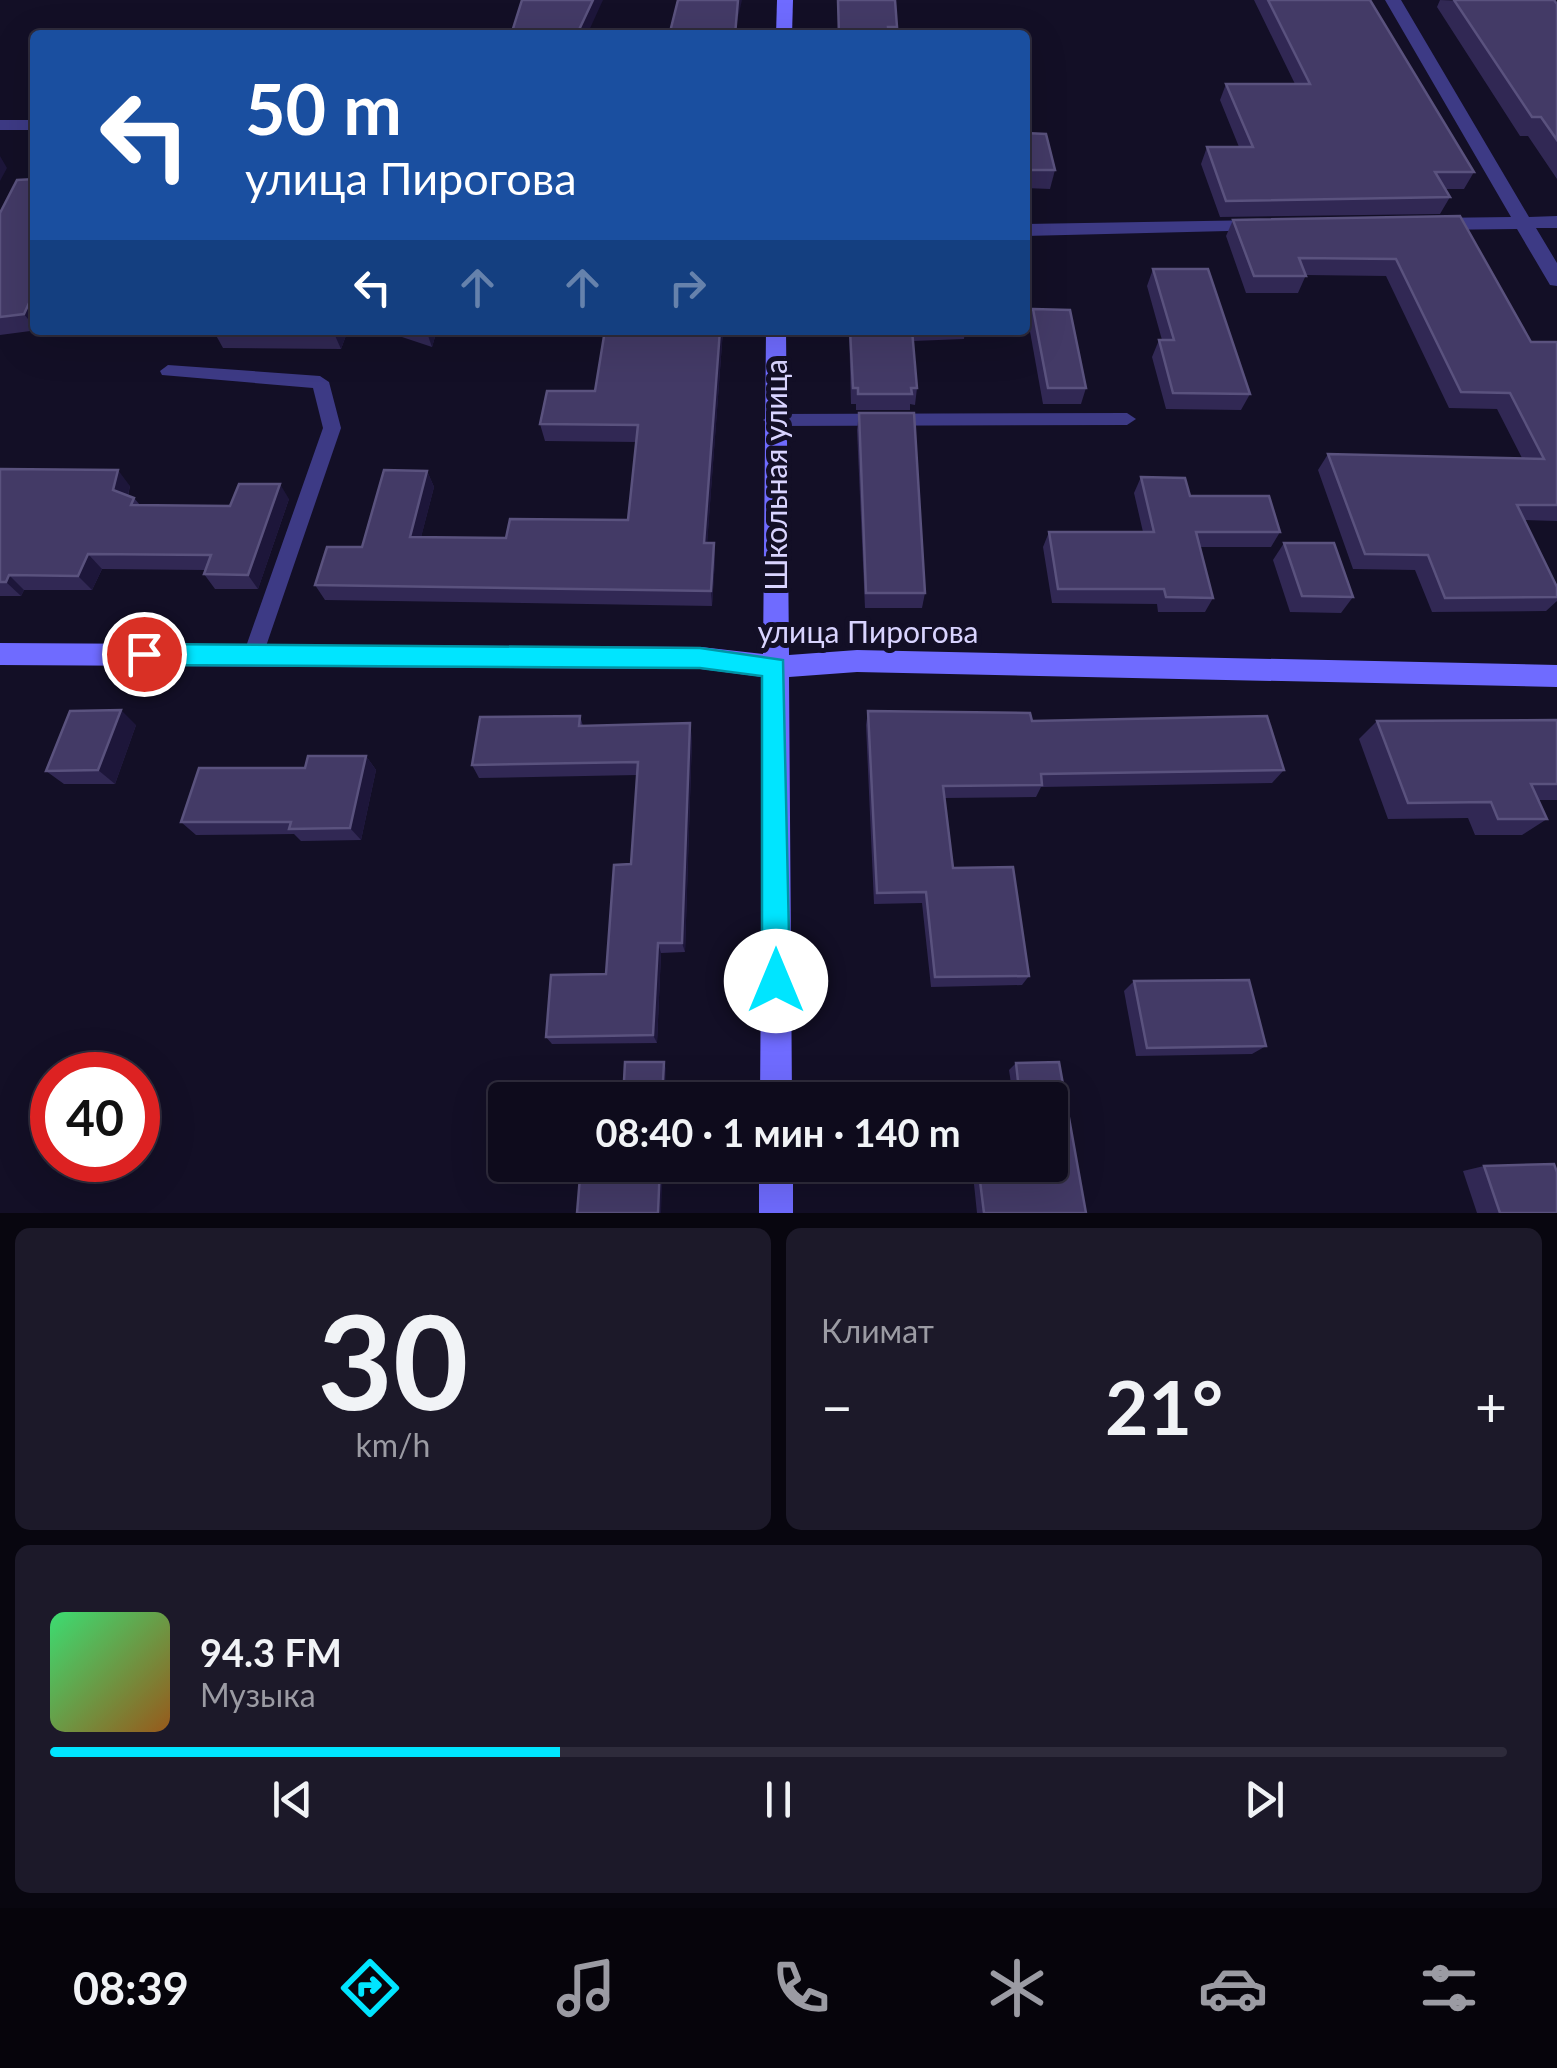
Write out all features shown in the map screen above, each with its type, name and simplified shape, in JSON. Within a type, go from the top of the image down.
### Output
[{"type":"street","points":[[784,30],[785,0]]},
{"type":"street","points":[[1393,0],[1557,280]]},
{"type":"street","points":[[0,125],[30,125]]},
{"type":"street","points":[[1402,224],[1557,222]]},
{"type":"street","points":[[1030,230],[1282,226]]},
{"type":"street","name":"Школьная улица","points":[[776,335],[772,420],[776,1082]]},
{"type":"street","name":"улица Пирогова","points":[[0,654],[700,658],[774,668],[857,660],[1557,676]]},
{"type":"street","points":[[776,1182],[776,1213]]},
{"type":"lane","points":[[168,371],[320,382],[332,428],[253,655]]},
{"type":"lane","points":[[772,420],[1127,419]]},
{"type":"building","points":[[522,0],[593,0],[579,30],[513,30]]},
{"type":"building","points":[[678,0],[738,0],[735,30],[670,30]]},
{"type":"building","points":[[838,0],[895,0],[897,27],[839,30]]},
{"type":"building","points":[[1268,0],[1370,0],[1474,172],[1435,172],[1450,197],[1226,201],[1207,147],[1253,147],[1226,84],[1310,84]]},
{"type":"building","points":[[1454,0],[1554,0],[1557,4],[1557,140],[1541,117],[1532,117]]},
{"type":"building","points":[[1030,133],[1046,134],[1055,170],[1030,170]]},
{"type":"building","points":[[30,179],[30,301],[24,314],[0,317],[0,213],[17,180]]},
{"type":"building","points":[[1460,216],[1531,342],[1557,342],[1557,505],[1517,505],[1557,587],[1557,597],[1445,598],[1428,555],[1365,554],[1328,454],[1544,459],[1510,393],[1461,392],[1396,259],[1299,258],[1306,276],[1254,276],[1233,220]]},
{"type":"building","points":[[1153,269],[1208,269],[1250,394],[1173,393],[1159,340],[1174,340]]},
{"type":"building","points":[[1033,309],[1070,310],[1086,388],[1048,388]]},
{"type":"building","points":[[604,335],[720,335],[704,543],[714,543],[711,591],[315,585],[327,547],[362,547],[384,470],[427,471],[410,537],[506,538],[510,519],[628,520],[638,425],[540,424],[547,391],[595,391]]},
{"type":"building","points":[[850,335],[912,335],[917,388],[911,388],[912,394],[858,394],[858,388],[853,388]]},
{"type":"building","points":[[859,413],[914,413],[925,593],[866,593]]},
{"type":"building","points":[[0,469],[118,470],[113,490],[134,498],[131,505],[230,506],[239,484],[280,484],[248,575],[204,574],[211,555],[88,554],[78,576],[9,575],[6,582],[0,582]]},
{"type":"building","points":[[1141,477],[1185,478],[1190,496],[1269,496],[1280,532],[1196,532],[1213,598],[1166,597],[1164,589],[1058,589],[1049,532],[1154,532]]},
{"type":"building","points":[[1284,543],[1334,543],[1353,597],[1302,596]]},
{"type":"building","points":[[121,710],[98,770],[46,771],[70,711]]},
{"type":"building","points":[[868,711],[1030,713],[1032,721],[1267,716],[1284,770],[1041,774],[1042,785],[943,786],[953,868],[1013,867],[1029,976],[935,977],[926,892],[877,893]]},
{"type":"building","points":[[580,716],[579,726],[690,723],[682,943],[658,943],[653,1035],[546,1037],[551,975],[606,974],[614,865],[631,864],[638,762],[472,765],[480,717]]},
{"type":"building","points":[[1557,720],[1557,784],[1531,784],[1547,819],[1498,819],[1491,802],[1408,803],[1377,721]]},
{"type":"building","points":[[308,756],[366,756],[350,828],[289,829],[291,822],[181,822],[199,768],[305,768]]},
{"type":"building","points":[[1249,980],[1266,1046],[1147,1048],[1134,981]]},
{"type":"building","points":[[625,1062],[664,1062],[663,1082],[624,1082]]},
{"type":"building","points":[[1059,1062],[1063,1082],[1018,1082],[1016,1063]]},
{"type":"building","points":[[1068,1112],[1086,1213],[984,1213],[980,1182],[1068,1182]]},
{"type":"building","points":[[1554,1164],[1557,1213],[1500,1213],[1484,1166]]},
{"type":"building","points":[[580,1182],[659,1182],[658,1213],[577,1213]]},
{"type":"route","points":[[144,654],[700,658],[774,668],[776,981]]}]
